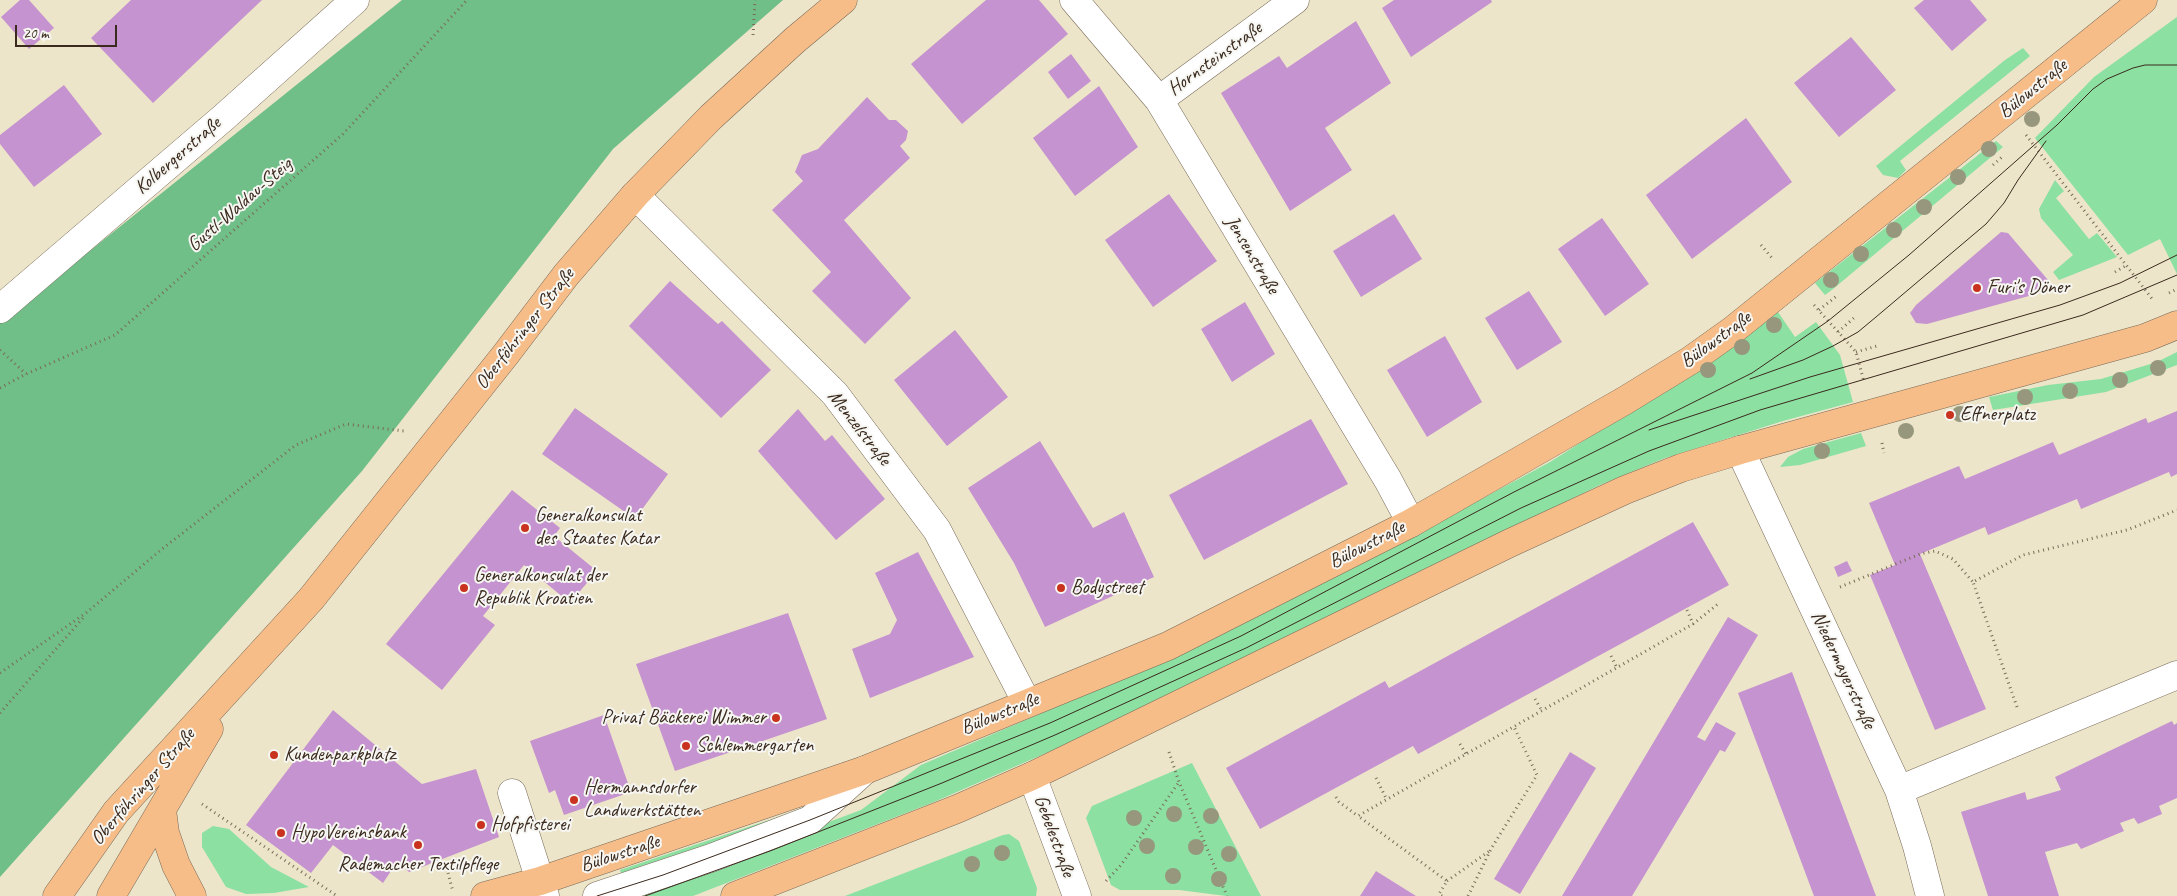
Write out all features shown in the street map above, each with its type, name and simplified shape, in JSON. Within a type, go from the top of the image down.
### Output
[{"type":"main road","name":"Oberföhringer Straße","points":[[56,896],[116,812],[311,599],[506,354],[566,275],[635,195],[712,117],[843,0]]},
{"type":"main road","name":"Bülowstraße","points":[[485,896],[542,888],[865,770],[1168,646],[1411,523],[1513,466],[1691,360],[1733,330],[2143,0]]},
{"type":"main road","points":[[735,896],[957,809],[1032,776],[1510,543],[1616,494],[1681,468],[1873,412],[2144,338],[2177,325]]},
{"type":"main road","name":"Oberföhringer Straße","points":[[111,896],[235,684]]},
{"type":"main road","points":[[162,810],[165,833],[176,865],[192,896]]},
{"type":"street","name":"Kolbergerstraße","points":[[0,309],[223,118],[355,0]]},
{"type":"street","name":"Jensenstraße","points":[[1074,0],[1159,100],[1388,480],[1411,523]]},
{"type":"street","name":"Hornsteinstraße","points":[[1159,100],[1295,0]]},
{"type":"street","name":"Menzelstraße","points":[[635,195],[835,394],[937,530],[1027,703]]},
{"type":"street","name":"Niedermayerstraße","points":[[1740,450],[1900,790],[1930,896]]},
{"type":"street","points":[[1900,790],[2177,675]]},
{"type":"street","points":[[596,896],[711,858],[810,820],[865,770]]},
{"type":"street","name":"Gebelestraße","points":[[1032,776],[1077,896]]},
{"type":"street","points":[[512,793],[542,888]]},
{"type":"path","name":"Gustl-Waldau-Steig","points":[[0,388],[26,374],[115,335],[343,134],[467,0]]},
{"type":"path","points":[[753,35],[755,0]]},
{"type":"path","points":[[2026,135],[2154,300]]},
{"type":"path","points":[[1761,245],[1856,352],[1884,452]]},
{"type":"path","points":[[2115,272],[2127,266]]},
{"type":"path","points":[[1819,310],[1838,294]]},
{"type":"path","points":[[1838,332],[1856,316]]},
{"type":"path","points":[[1856,352],[1877,346]]},
{"type":"path","points":[[0,350],[26,374]]},
{"type":"path","points":[[0,673],[86,613],[296,444],[346,424],[408,431]]},
{"type":"path","points":[[1973,582],[2023,555],[2127,530],[2177,510]]},
{"type":"path","points":[[1834,590],[1920,554],[1935,551],[1953,559],[1973,582],[2028,736]]},
{"type":"path","points":[[1358,816],[1693,624],[1718,604]]},
{"type":"path","points":[[1686,610],[1693,624]]},
{"type":"path","points":[[0,713],[86,613]]},
{"type":"path","points":[[1611,656],[1617,668]]},
{"type":"path","points":[[1535,700],[1542,711]]},
{"type":"path","points":[[1468,896],[1491,850],[1537,775],[1514,727]]},
{"type":"path","points":[[1460,744],[1466,754]]},
{"type":"path","points":[[1170,752],[1179,782],[1227,896]]},
{"type":"path","points":[[1376,778],[1387,800]]},
{"type":"path","points":[[1102,885],[1121,865],[1179,782]]},
{"type":"path","points":[[1336,797],[1339,802],[1446,881]]},
{"type":"path","points":[[204,804],[337,896]]},
{"type":"path","points":[[1442,896],[1439,894],[1446,881],[1491,850]]},
{"type":"path","points":[[448,873],[455,896]]},
{"type":"green space","points":[[402,0],[783,0],[613,149],[362,471],[0,877],[0,323]]},
{"type":"green space","points":[[2177,17],[2177,274],[2160,239],[2128,255],[2035,138],[2094,77]]},
{"type":"green space","points":[[2023,48],[2030,56],[1900,161],[1906,170],[1898,178],[1883,175],[1876,166],[2005,60]]},
{"type":"green space","points":[[1996,141],[2003,147],[1825,295],[1815,283]]},
{"type":"green space","points":[[2055,180],[2064,191],[2056,198],[2089,239],[2097,233],[2117,257],[2059,280],[2053,272],[2073,255],[2041,218],[2039,209]]},
{"type":"green space","points":[[1778,312],[1795,337],[1816,322],[1840,355],[1853,402],[1783,421],[1665,458],[1600,485],[1069,743],[934,802],[693,896],[630,896],[861,810],[921,765],[1142,670],[1352,569],[1550,462]]},
{"type":"green space","points":[[2177,352],[2177,365],[2106,392],[1993,410],[1989,397],[2048,385],[2101,379],[2157,362]]},
{"type":"green space","points":[[1861,433],[1866,446],[1800,465],[1780,467],[1788,457],[1803,449]]},
{"type":"green space","points":[[1192,763],[1261,896],[1226,896],[1179,890],[1120,890],[1111,885],[1086,818],[1092,806]]},
{"type":"green space","points":[[787,814],[623,879],[620,870]]},
{"type":"green space","points":[[213,826],[229,829],[271,867],[309,887],[274,893],[246,894],[226,887],[202,847],[202,833]]},
{"type":"green space","points":[[1009,834],[1019,841],[1037,888],[1036,896],[845,896],[1003,835]]},
{"type":"building","points":[[20,0],[29,0],[54,28],[29,49],[1,17]]},
{"type":"building","points":[[131,0],[262,0],[153,103],[91,38]]},
{"type":"building","points":[[986,0],[1039,0],[1068,34],[962,124],[911,64]]},
{"type":"building","points":[[1394,0],[1491,0],[1492,2],[1411,57],[1382,8]]},
{"type":"building","points":[[1924,0],[1970,0],[1987,20],[1952,51],[1914,8]]},
{"type":"building","points":[[1356,21],[1391,83],[1325,128],[1352,170],[1290,211],[1221,93],[1279,56],[1287,68]]},
{"type":"building","points":[[1851,37],[1896,90],[1839,137],[1794,83]]},
{"type":"building","points":[[1071,54],[1091,81],[1068,99],[1048,72]]},
{"type":"building","points":[[64,85],[102,134],[34,187],[0,144],[0,135]]},
{"type":"building","points":[[1099,86],[1138,147],[1075,196],[1033,138]]},
{"type":"building","points":[[867,97],[889,120],[896,120],[908,131],[906,140],[900,146],[910,158],[844,220],[911,298],[865,344],[812,291],[831,272],[772,210],[803,181],[795,172],[802,155],[818,149]]},
{"type":"building","points":[[1746,118],[1792,182],[1692,259],[1646,195]]},
{"type":"building","points":[[1169,194],[1217,261],[1153,307],[1105,240]]},
{"type":"building","points":[[1394,214],[1422,259],[1361,297],[1333,251]]},
{"type":"building","points":[[1602,218],[1649,284],[1605,316],[1558,249]]},
{"type":"building","points":[[2001,232],[2008,233],[2048,280],[2047,291],[1927,324],[1916,323],[1910,313],[1916,305]]},
{"type":"building","points":[[670,281],[718,324],[722,321],[771,370],[721,418],[629,326]]},
{"type":"building","points":[[1529,291],[1562,342],[1517,370],[1485,318]]},
{"type":"building","points":[[1245,302],[1275,354],[1232,382],[1201,329]]},
{"type":"building","points":[[955,330],[1008,397],[947,446],[894,380]]},
{"type":"building","points":[[1445,336],[1482,402],[1427,437],[1387,370]]},
{"type":"building","points":[[575,408],[668,474],[635,519],[542,454]]},
{"type":"building","points":[[798,409],[825,441],[832,435],[885,499],[836,540],[758,451]]},
{"type":"building","points":[[2177,411],[2177,474],[2171,477],[2169,472],[2081,509],[2077,499],[1988,535],[1985,527],[1920,554],[1986,709],[1935,730],[1870,575],[1895,565],[1869,503],[1959,466],[1965,479],[2053,442],[2059,455],[2146,418],[2148,423]]},
{"type":"building","points":[[1311,419],[1348,484],[1204,560],[1169,495]]},
{"type":"building","points":[[1040,441],[1093,528],[1124,512],[1154,577],[1045,627],[1014,563],[968,488]]},
{"type":"building","points":[[512,490],[560,528],[554,536],[597,571],[570,603],[524,565],[483,616],[495,625],[442,690],[386,644]]},
{"type":"building","points":[[1693,522],[1729,585],[1418,754],[1413,746],[1260,829],[1226,768],[1385,681],[1389,688]]},
{"type":"building","points":[[918,552],[974,657],[870,698],[852,649],[890,634],[897,620],[875,573]]},
{"type":"building","points":[[1847,561],[1852,571],[1838,577],[1834,567]]},
{"type":"building","points":[[788,613],[827,719],[675,771],[636,664]]},
{"type":"building","points":[[1728,617],[1758,635],[1697,737],[1705,741],[1716,722],[1736,733],[1725,752],[1720,750],[1632,896],[1562,896]]},
{"type":"building","points":[[1792,672],[1876,896],[1814,896],[1738,693]]},
{"type":"building","points":[[333,710],[422,784],[476,769],[499,837],[409,872],[397,862],[383,883],[333,845],[311,873],[246,825]]},
{"type":"building","points":[[604,715],[631,792],[564,815],[555,790],[549,793],[530,741]]},
{"type":"building","points":[[2172,721],[2174,725],[2177,723],[2177,798],[2159,806],[2162,814],[2138,824],[2134,818],[2120,823],[2124,831],[2081,849],[2077,843],[2045,852],[2059,896],[1988,896],[1961,812],[2025,792],[2027,800],[2061,790],[2055,777]]},
{"type":"building","points":[[1570,752],[1596,768],[1520,894],[1494,879]]},
{"type":"building","points":[[1376,871],[1416,896],[1360,896]]},
{"type":"tram line","points":[[597,896],[663,875],[810,820],[1050,723],[1241,636],[1514,492],[1752,373],[1828,321],[1909,255],[2057,125],[2093,89],[2107,79],[2133,68],[2145,65],[2177,65]]},
{"type":"tram line","points":[[1750,379],[1803,360],[1858,332],[1986,224],[2004,203],[2046,141]]},
{"type":"tram line","points":[[1649,430],[1810,377],[2060,305],[2120,283],[2177,255]]},
{"type":"tram line","points":[[645,896],[770,851],[942,783],[1055,735],[1246,648],[1521,508],[1649,451],[1760,410],[2083,315],[2177,275]]},
{"type":"place","name":"Furi's Döner","points":[[1977,288]]},
{"type":"place","name":"Effnerplatz","points":[[1950,415]]},
{"type":"place","name":"Generalkonsulat des Staates Katar","points":[[525,528]]},
{"type":"place","name":"Generalkonsulat der Republik Kroatien","points":[[464,588]]},
{"type":"place","name":"Bodystreet","points":[[1061,588]]},
{"type":"place","name":"Privat Bäckerei Wimmer","points":[[776,718]]},
{"type":"place","name":"Schlemmergarten","points":[[686,746]]},
{"type":"place","name":"Kundenparkplatz","points":[[274,755]]},
{"type":"place","name":"Hermannsdorfer Landwerkstätten","points":[[574,800]]},
{"type":"place","name":"Hofpfisterei","points":[[481,825]]},
{"type":"place","name":"HypoVereinsbank","points":[[281,833]]},
{"type":"place","name":"Rademacher Textilpflege","points":[[418,845]]}]
